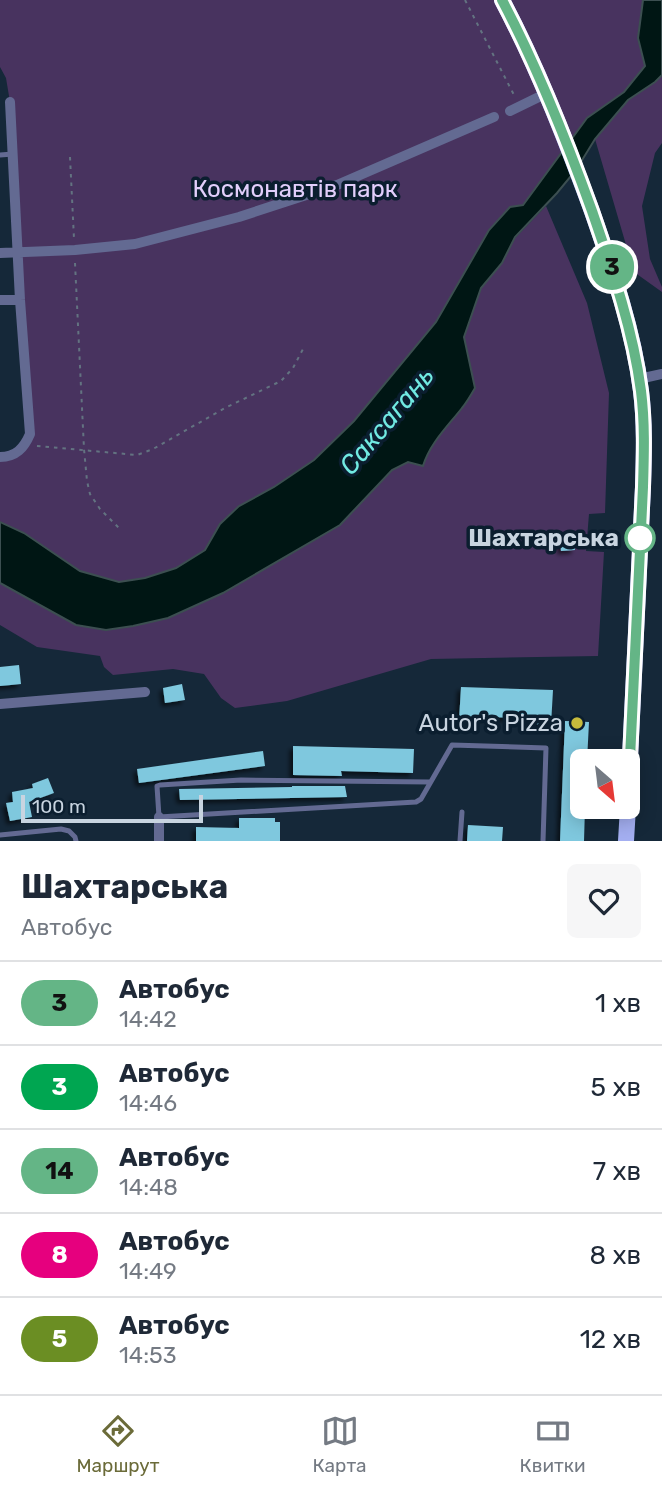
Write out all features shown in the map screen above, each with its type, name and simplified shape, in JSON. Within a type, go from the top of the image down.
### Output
[{"type":"main road","points":[[502,0],[547,93],[585,192],[625,312],[639,379],[644,440],[630,749]]},
{"type":"main road","points":[[626,841],[627,819]]},
{"type":"street","points":[[515,109],[547,93]]},
{"type":"street","points":[[0,457],[16,453],[26,445],[30,434],[10,102]]},
{"type":"street","points":[[0,253],[135,244],[239,216],[337,185],[494,117]]},
{"type":"street","points":[[0,300],[20,300]]},
{"type":"street","points":[[639,379],[662,374]]},
{"type":"street","points":[[0,704],[145,692]]},
{"type":"street","points":[[159,817],[159,841]]},
{"type":"lane","points":[[0,155],[13,155]]},
{"type":"lane","points":[[430,782],[241,780],[160,785],[157,786],[159,817],[416,802],[421,799],[452,746],[547,748],[543,841]]},
{"type":"lane","points":[[460,841],[462,811]]},
{"type":"lane","points":[[0,835],[61,829],[69,831],[76,841]]},
{"type":"path","points":[[465,0],[515,109]]},
{"type":"path","points":[[70,157],[84,449],[90,494],[100,509],[120,529]]},
{"type":"path","points":[[26,445],[136,455],[153,449],[225,408],[281,381],[293,368],[303,349]]},
{"type":"green space","name":"Космонавтів парк","points":[[0,0],[643,0],[638,38],[645,66],[624,92],[587,118],[523,205],[489,230],[436,322],[354,421],[314,460],[274,487],[239,506],[220,524],[205,550],[176,568],[145,578],[119,582],[80,571],[24,533],[0,522],[0,457],[26,445],[10,102],[6,78],[0,67]]},
{"type":"green space","points":[[662,75],[662,143],[655,153],[642,206],[650,259],[662,292],[634,272],[595,139],[628,99]]},
{"type":"green space","points":[[546,206],[587,303],[609,393],[605,513],[589,514],[586,551],[604,552],[598,656],[431,659],[287,701],[235,708],[221,698],[204,674],[173,669],[113,675],[104,667],[100,656],[37,647],[0,625],[0,583],[76,625],[106,630],[133,626],[286,557],[340,525],[392,470],[408,462],[423,465],[435,442],[475,388],[464,337],[481,288],[502,263],[515,238]]},
{"type":"water","name":"Саксагань","points":[[643,0],[662,0],[662,75],[628,100],[595,139],[576,170],[515,237],[502,263],[481,288],[464,337],[475,388],[435,442],[423,466],[408,462],[392,470],[340,525],[223,593],[168,618],[106,630],[76,625],[0,583],[0,522],[24,533],[80,571],[119,582],[145,578],[176,568],[205,550],[220,524],[239,506],[274,487],[314,460],[354,421],[436,322],[489,230],[510,207],[523,205],[587,118],[624,92],[645,66],[638,38]]},
{"type":"building","points":[[574,539],[575,550],[561,551],[560,540]]},
{"type":"building","points":[[19,665],[21,684],[0,686],[0,667]]},
{"type":"building","points":[[182,684],[185,700],[165,703],[163,688]]},
{"type":"building","points":[[461,687],[553,690],[551,725],[530,724],[530,718],[478,717],[478,721],[459,721]]},
{"type":"building","points":[[565,721],[589,722],[588,749],[570,749],[570,819],[585,819],[584,841],[560,841]]},
{"type":"building","points":[[293,746],[414,749],[413,773],[341,771],[342,776],[293,775]]},
{"type":"building","points":[[263,751],[265,766],[139,783],[137,769]]},
{"type":"building","points":[[48,778],[54,793],[29,802],[32,817],[10,821],[6,803],[13,802],[12,792],[33,788],[32,784]]},
{"type":"building","points":[[345,786],[347,797],[180,800],[179,789],[292,787]]},
{"type":"building","points":[[239,818],[275,818],[275,822],[280,822],[280,841],[196,841],[196,827],[239,828]]},
{"type":"building","points":[[468,825],[503,827],[502,841],[467,841]]},
{"type":"bus line","name":"3","points":[[502,0],[547,93],[564,136],[610,263],[635,355],[644,440],[630,749]]},
{"type":"place","name":"Шахтарська","points":[[640,538]]},
{"type":"place","name":"Autor's Pizza","points":[[577,723]]}]
